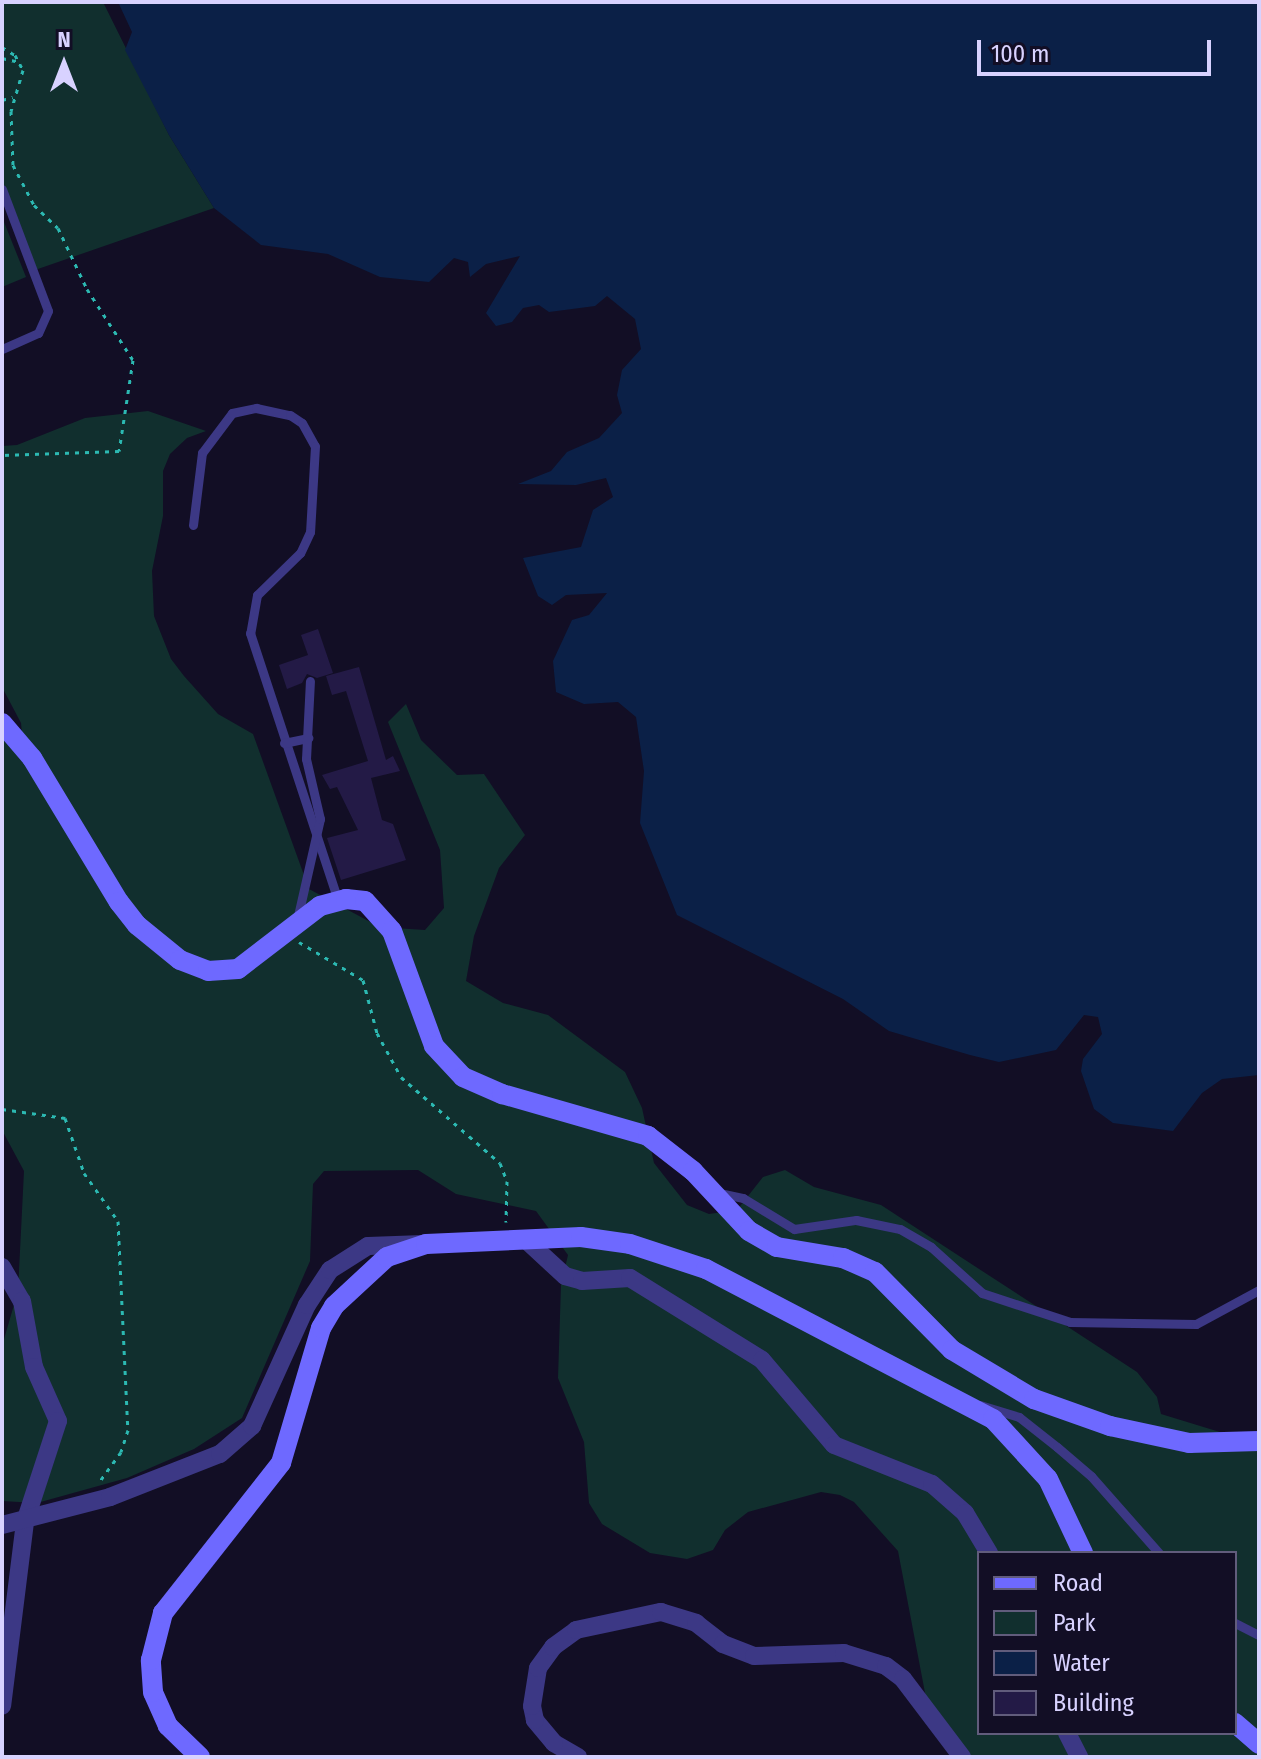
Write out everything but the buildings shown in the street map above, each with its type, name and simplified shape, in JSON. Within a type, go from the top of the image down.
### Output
[{"type":"main road","points":[[2,723],[32,758],[119,902],[158,944],[194,967],[223,972],[252,963],[291,929],[338,900],[365,901],[383,915],[434,1046],[463,1077],[502,1094],[648,1136],[714,1192],[749,1231],[770,1243],[843,1258],[875,1272],[952,1350],[1034,1399],[1110,1426],[1189,1443],[1259,1441]]},
{"type":"main road","points":[[200,1757],[168,1726],[153,1692],[151,1660],[163,1613],[281,1463],[321,1328],[334,1306],[387,1257],[426,1244],[607,1239],[706,1269],[970,1404],[1032,1457],[1082,1551]]},
{"type":"main road","points":[[1237,1725],[1259,1744]]},
{"type":"street","points":[[516,1240],[565,1276],[630,1278],[762,1360],[834,1445],[932,1484],[965,1513],[988,1551]]},
{"type":"street","points":[[2,1525],[25,1522],[80,1506],[196,1466],[239,1440],[262,1407],[307,1305],[330,1270],[368,1246],[426,1244]]},
{"type":"street","points":[[2,1267],[22,1301],[34,1367],[58,1421],[25,1522],[2,1706]]},
{"type":"street","points":[[578,1757],[554,1743],[535,1720],[532,1706],[538,1668],[553,1647],[576,1630],[661,1612],[696,1623],[723,1644],[754,1656],[844,1653],[886,1666],[903,1679],[962,1757]]},
{"type":"street","points":[[1068,1735],[1079,1757]]},
{"type":"lane","points":[[2,189],[48,311],[38,333],[2,349]]},
{"type":"lane","points":[[193,525],[202,453],[232,413],[256,408],[302,423],[315,446],[310,532],[300,553],[257,595],[250,623],[254,652],[338,900]]},
{"type":"lane","points":[[291,929],[320,819],[306,759],[310,681]]},
{"type":"lane","points":[[284,743],[308,738]]},
{"type":"lane","points":[[714,1192],[743,1198],[794,1229],[856,1220],[900,1229],[931,1247],[982,1293],[1070,1322],[1196,1324],[1259,1290]]},
{"type":"lane","points":[[970,1404],[1019,1417],[1091,1476],[1157,1551]]},
{"type":"lane","points":[[1237,1624],[1259,1635]]},
{"type":"path","points":[[2,47],[20,62],[23,79],[16,95],[9,135],[17,174],[34,205],[58,228],[97,305],[133,360],[124,444],[119,451],[103,455],[2,455]]},
{"type":"path","points":[[2,58],[20,62]]},
{"type":"path","points":[[2,100],[16,95]]},
{"type":"path","points":[[291,929],[363,980],[377,1033],[401,1077],[500,1163],[507,1181],[516,1240]]},
{"type":"path","points":[[2,1109],[65,1118],[78,1160],[120,1229],[128,1419],[121,1452],[80,1506]]},
{"type":"green space","points":[[2,2],[103,2],[169,135],[214,208],[35,270],[2,183]]},
{"type":"green space","points":[[2,217],[26,277],[2,287]]},
{"type":"green space","points":[[148,411],[206,431],[187,438],[170,454],[163,471],[163,516],[152,571],[154,616],[171,659],[184,676],[218,714],[253,734],[309,889],[374,924],[394,928],[425,930],[444,908],[440,850],[388,722],[406,704],[421,740],[457,775],[484,774],[525,835],[499,868],[474,936],[466,981],[503,1003],[548,1015],[625,1072],[642,1108],[654,1163],[687,1205],[709,1214],[737,1210],[763,1177],[785,1170],[814,1187],[881,1205],[1137,1372],[1157,1397],[1161,1414],[1259,1444],[1259,1757],[951,1757],[930,1719],[898,1551],[854,1502],[840,1495],[821,1492],[748,1512],[725,1530],[713,1550],[687,1559],[650,1553],[602,1524],[589,1503],[584,1442],[558,1378],[561,1285],[568,1255],[536,1211],[456,1194],[418,1170],[324,1171],[313,1184],[310,1261],[242,1418],[194,1449],[127,1478],[37,1503],[2,1501],[2,1346],[18,1291],[24,1171],[2,1130],[2,733],[23,745],[21,723],[2,687],[2,446],[17,445],[85,418]]},
{"type":"water","points":[[118,2],[1259,2],[1259,1075],[1222,1079],[1202,1093],[1173,1131],[1113,1123],[1094,1109],[1081,1071],[1083,1059],[1102,1034],[1098,1017],[1084,1015],[1056,1050],[999,1062],[970,1055],[889,1031],[843,999],[677,915],[640,823],[644,771],[636,717],[618,702],[584,704],[556,692],[553,661],[572,620],[589,615],[607,593],[566,595],[552,605],[538,596],[523,558],[581,547],[593,510],[613,497],[606,478],[576,485],[518,484],[551,471],[567,452],[599,438],[622,413],[617,395],[622,370],[641,349],[635,319],[607,296],[595,306],[549,312],[539,305],[523,308],[512,322],[496,326],[486,313],[520,256],[486,264],[470,277],[468,262],[454,258],[429,282],[380,277],[328,254],[261,245],[214,208],[169,135],[125,50],[132,32]]}]
